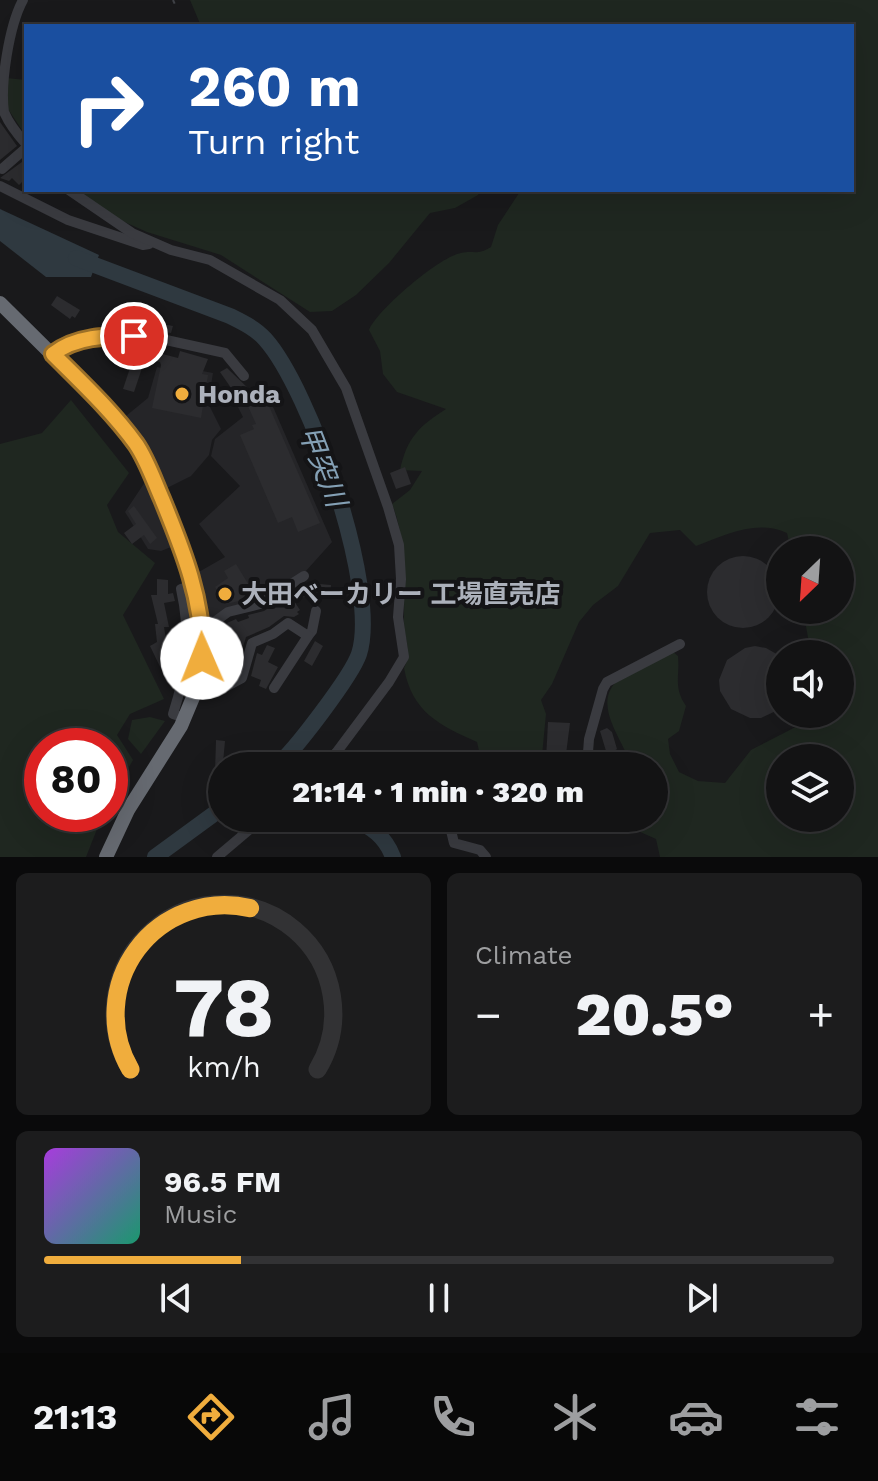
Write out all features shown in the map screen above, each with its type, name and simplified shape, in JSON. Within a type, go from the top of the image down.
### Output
[{"type":"highway","points":[[0,303],[116,418],[138,447],[175,531],[193,585],[202,631],[198,682],[185,718],[128,810],[106,857]]},
{"type":"street","points":[[23,0],[13,18],[4,62],[1,99],[2,112],[24,143]]},
{"type":"street","points":[[2,169],[24,148]]},
{"type":"street","points":[[0,186],[94,231],[143,245],[154,244]]},
{"type":"street","points":[[72,192],[132,233],[154,244],[218,264],[293,310],[323,345],[337,368],[356,411],[399,545],[401,579],[398,617],[404,657],[337,752]]},
{"type":"street","points":[[53,354],[65,345],[103,336],[134,336],[225,353],[244,376]]},
{"type":"street","points":[[202,631],[228,612],[260,604],[304,576]]},
{"type":"street","points":[[185,718],[173,714],[187,662],[188,636],[181,589],[193,585]]},
{"type":"street","points":[[274,688],[312,631],[316,611]]},
{"type":"street","points":[[198,682],[227,686],[242,678],[252,643],[288,623],[308,636]]},
{"type":"street","points":[[588,752],[589,739],[607,682],[680,644]]},
{"type":"street","points":[[217,857],[246,832]]},
{"type":"street","points":[[451,832],[454,843],[480,850],[486,857]]},
{"type":"path","points":[[173,0],[177,9]]},
{"type":"shaded area","points":[[190,0],[878,0],[878,857],[660,857],[656,839],[640,832],[668,832],[668,752],[624,752],[608,708],[610,691],[615,683],[672,651],[678,656],[678,687],[686,706],[679,731],[668,739],[670,754],[679,772],[698,781],[725,783],[751,750],[794,728],[854,728],[854,640],[808,640],[806,624],[854,624],[854,536],[788,536],[776,529],[753,528],[696,546],[680,530],[650,533],[618,586],[593,605],[579,622],[552,684],[541,700],[546,714],[542,752],[479,752],[477,742],[439,723],[413,696],[404,668],[408,650],[404,624],[404,560],[392,504],[410,490],[422,471],[400,470],[406,449],[421,427],[446,409],[397,392],[383,374],[380,351],[369,330],[396,298],[438,264],[461,253],[479,252],[491,247],[498,225],[520,192],[854,192],[854,24],[200,24]]},
{"type":"shaded area","points":[[6,78],[24,80],[24,133],[8,109]]},
{"type":"shaded area","points":[[76,192],[480,192],[455,208],[430,213],[389,263],[356,295],[332,311],[310,312],[221,255],[147,232],[111,216]]},
{"type":"shaded area","points":[[0,209],[99,255],[91,277],[46,277],[0,241]]},
{"type":"shaded area","points":[[176,366],[213,373],[208,403],[221,429],[212,440],[209,455],[191,476],[167,488],[150,448],[126,416],[148,398],[157,367],[175,371]]},
{"type":"shaded area","points":[[262,388],[332,542],[305,572],[261,601],[211,620],[197,573],[225,557],[199,524],[240,486],[211,456],[215,439],[243,417],[236,403]]},
{"type":"shaded area","points":[[71,400],[129,473],[107,505],[118,532],[155,563],[123,615],[164,699],[130,714],[121,728],[24,728],[24,832],[96,832],[86,857],[0,857],[0,444],[42,433]]},
{"type":"shaded area","points":[[145,482],[171,547],[161,551],[148,549],[125,512]]},
{"type":"shaded area","points":[[150,717],[165,721],[141,754],[128,739],[132,720]]},
{"type":"shaded area","points":[[128,752],[133,760],[128,769]]},
{"type":"building","points":[[0,122],[17,146],[0,160]]},
{"type":"building","points":[[24,160],[24,184],[19,185],[12,178],[9,181],[0,178]]},
{"type":"building","points":[[57,296],[80,310],[75,318],[72,316],[70,319],[51,305]]},
{"type":"building","points":[[141,320],[173,326],[171,333],[139,328]]},
{"type":"building","points":[[143,349],[178,358],[180,351],[208,359],[202,374],[208,375],[201,418],[152,408],[161,365],[160,362],[142,359]]},
{"type":"building","points":[[131,365],[142,368],[134,392],[123,389]]},
{"type":"building","points":[[227,368],[250,390],[238,398],[220,372]]},
{"type":"building","points":[[265,397],[320,523],[298,532],[292,517],[278,523],[240,435],[254,429],[252,425],[256,424],[247,404]]},
{"type":"building","points":[[405,467],[411,484],[396,489],[390,473]]},
{"type":"building","points":[[134,506],[157,538],[150,544],[144,535],[132,544],[124,533],[136,524],[128,511]]},
{"type":"building","points":[[736,557],[750,557],[766,565],[766,619],[743,628],[723,622],[713,612],[708,599],[708,585],[713,572],[723,562]]},
{"type":"building","points":[[236,564],[250,587],[257,582],[262,590],[247,599],[226,604],[215,587],[228,578],[224,571]]},
{"type":"building","points":[[157,579],[168,580],[168,594],[173,593],[175,601],[164,603],[169,627],[164,627],[168,652],[173,650],[177,658],[170,664],[174,672],[165,677],[150,646],[157,642],[155,624],[158,624],[151,595],[157,595]]},
{"type":"building","points":[[307,583],[331,585],[330,594],[314,593],[294,601],[299,614],[284,616],[246,637],[239,660],[234,660],[233,673],[226,673],[225,652],[236,652],[227,623],[236,619],[238,622],[249,618],[248,615],[264,611]]},
{"type":"building","points":[[315,641],[323,646],[312,666],[304,661]]},
{"type":"building","points":[[267,645],[275,648],[268,662],[278,667],[266,689],[259,686],[261,680],[251,676],[257,653],[262,655]]},
{"type":"building","points":[[745,648],[766,648],[766,716],[761,718],[750,718],[731,709],[720,691],[719,680],[727,660]]},
{"type":"building","points":[[548,722],[570,723],[566,752],[546,752]]},
{"type":"building","points":[[607,728],[612,732],[617,749],[613,752],[597,752],[606,751],[600,731]]},
{"type":"building","points":[[216,740],[225,741],[224,752],[216,752]]},
{"type":"waterway","name":"甲突川","points":[[76,258],[230,316],[248,326],[265,339],[283,364],[302,400],[337,491],[360,585],[363,624],[359,654],[354,664],[322,713],[290,752]]},
{"type":"waterway","name":"甲突川","points":[[155,857],[208,818]]},
{"type":"waterway","points":[[376,832],[393,857]]},
{"type":"place","name":"Honda","points":[[182,394]]},
{"type":"place","name":"大田ベーカリー 工場直売店","points":[[225,594]]},
{"type":"route","points":[[134,336],[103,336],[65,345],[53,354],[116,418],[146,463],[175,531],[197,597],[202,658]]}]
